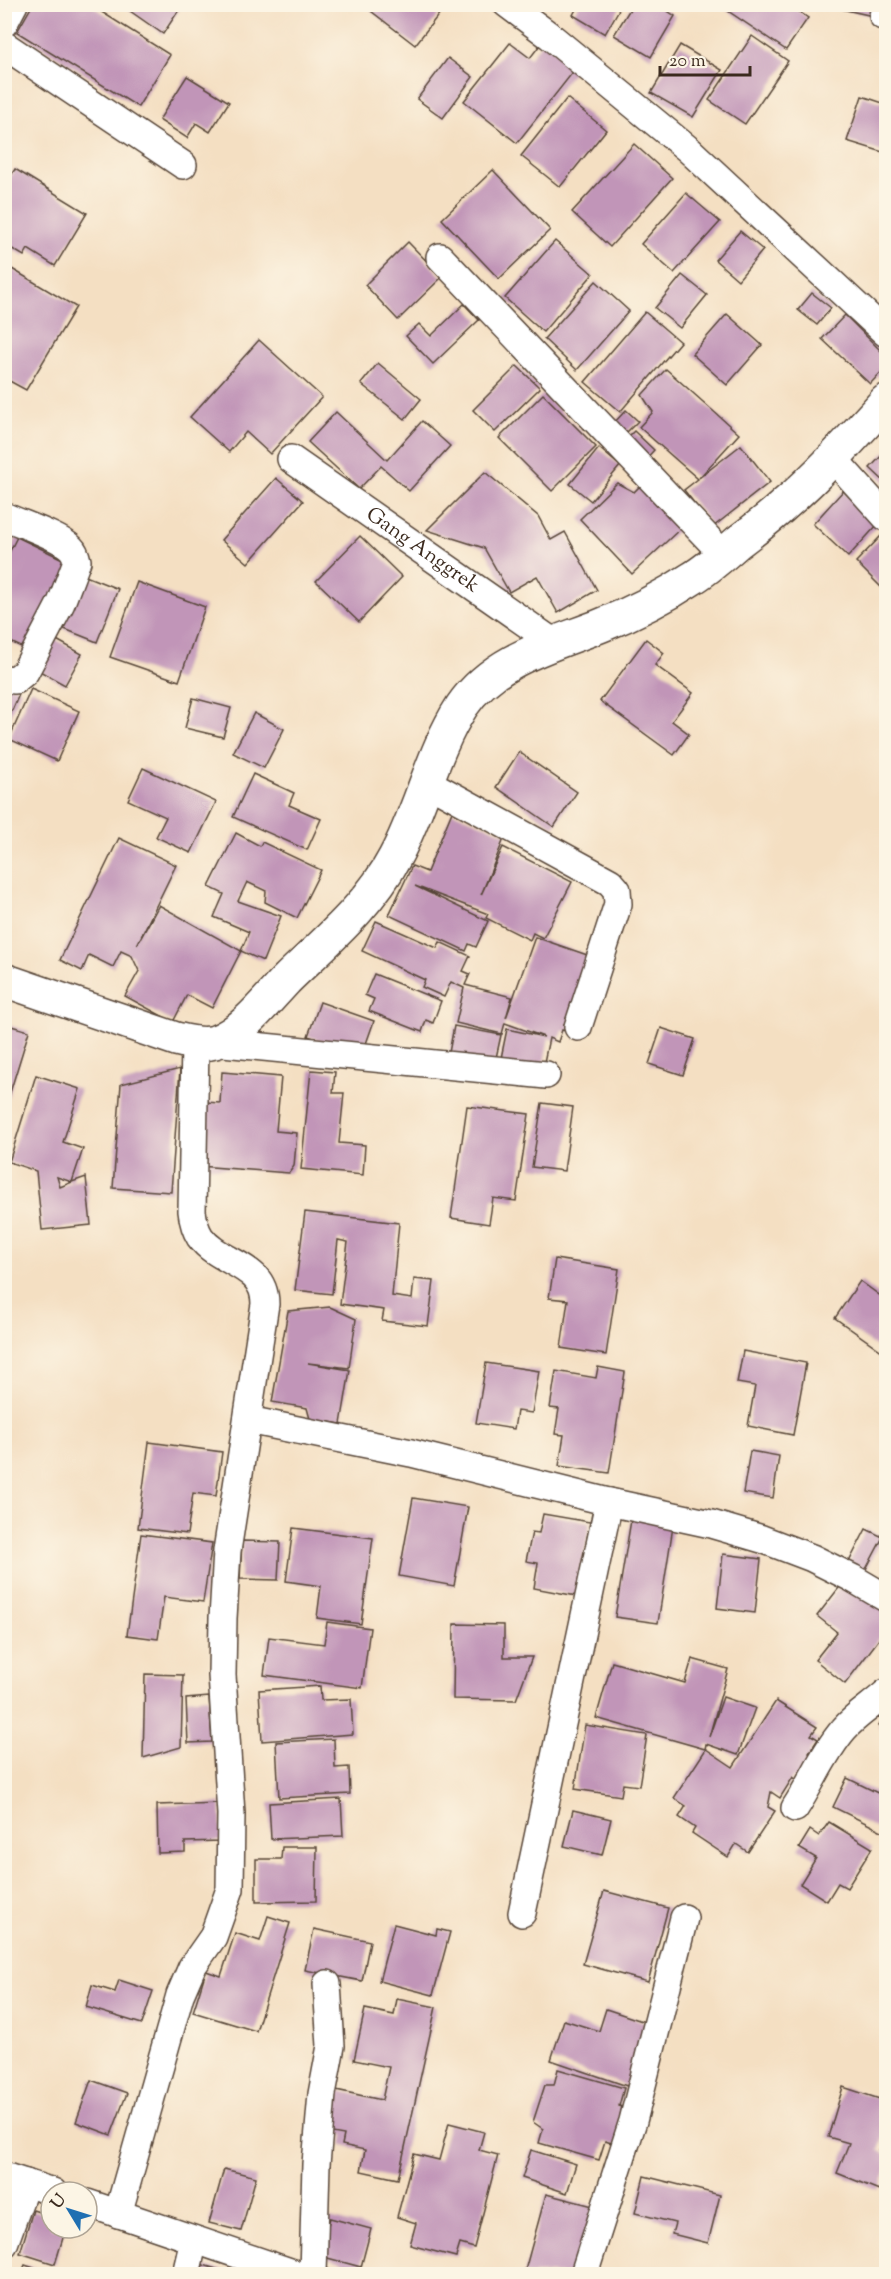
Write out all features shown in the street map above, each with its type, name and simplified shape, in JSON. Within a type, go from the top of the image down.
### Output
[{"type":"street","points":[[4,23],[14,4]]},
{"type":"street","points":[[516,7],[689,150],[886,333]]},
{"type":"street","points":[[4,45],[183,165]]},
{"type":"street","points":[[440,257],[723,555]]},
{"type":"street","points":[[204,1043],[231,1034],[252,1015],[343,924],[375,887],[394,860],[405,839],[447,735],[462,706],[476,689],[495,672],[553,642],[603,625],[691,579],[786,504],[886,401]]},
{"type":"street","points":[[833,458],[886,517]]},
{"type":"street","name":"Gang Anggrek","points":[[291,459],[553,642]]},
{"type":"street","points":[[4,516],[63,542],[72,549],[77,561],[61,603],[25,672],[15,680],[4,680]]},
{"type":"street","points":[[427,782],[610,882],[617,890],[618,904],[578,1027]]},
{"type":"street","points":[[4,980],[165,1036],[204,1043],[546,1075]]},
{"type":"street","points":[[118,2214],[180,1995],[192,1967],[213,1937],[230,1889],[231,1814],[222,1674],[223,1618],[228,1551],[266,1304],[261,1282],[210,1246],[200,1237],[194,1224],[192,1211],[204,1043]]},
{"type":"street","points":[[248,1420],[411,1453],[609,1502],[711,1524],[762,1539],[812,1558],[886,1598]]},
{"type":"street","points":[[522,1913],[609,1502]]},
{"type":"street","points":[[795,1808],[831,1745],[845,1727],[886,1693]]},
{"type":"street","points":[[584,2274],[633,2121],[684,1918]]},
{"type":"street","points":[[99,2208],[297,2274],[316,2164],[322,2094],[331,2046],[327,1984]]},
{"type":"street","points":[[4,2244],[15,2179],[39,2187]]},
{"type":"street","points":[[186,2274],[194,2240]]},
{"type":"building","points":[[33,4],[89,4],[170,55],[138,107],[17,32]]},
{"type":"building","points":[[120,4],[183,4],[163,34]]},
{"type":"building","points":[[376,4],[447,4],[415,45],[371,11]]},
{"type":"building","points":[[579,4],[622,4],[605,34],[573,15]]},
{"type":"building","points":[[633,4],[657,4],[675,16],[651,57],[614,35]]},
{"type":"building","points":[[728,4],[788,4],[808,18],[786,50],[725,9]]},
{"type":"building","points":[[819,4],[875,4],[873,16]]},
{"type":"building","points":[[752,36],[788,61],[745,124],[709,100]]},
{"type":"building","points":[[543,41],[577,67],[517,143],[464,101],[510,43],[530,58]]},
{"type":"building","points":[[680,45],[722,70],[693,117],[651,93]]},
{"type":"building","points":[[448,58],[473,77],[443,118],[417,99]]},
{"type":"building","points":[[187,76],[229,102],[210,132],[196,123],[187,138],[159,120]]},
{"type":"building","points":[[862,96],[886,104],[886,153],[847,141]]},
{"type":"building","points":[[567,98],[606,130],[560,187],[521,156]]},
{"type":"building","points":[[634,144],[672,178],[610,247],[572,212]]},
{"type":"building","points":[[15,169],[87,213],[55,266],[28,249],[24,256],[4,244],[4,186]]},
{"type":"building","points":[[493,170],[550,230],[499,279],[442,219]]},
{"type":"building","points":[[686,193],[720,222],[674,273],[641,244]]},
{"type":"building","points":[[740,231],[763,250],[738,280],[715,260]]},
{"type":"building","points":[[555,241],[593,274],[543,332],[505,298]]},
{"type":"building","points":[[408,242],[442,277],[398,320],[365,285]]},
{"type":"building","points":[[12,269],[76,307],[26,390],[4,378],[4,282]]},
{"type":"building","points":[[682,275],[707,295],[680,328],[655,308]]},
{"type":"building","points":[[596,281],[629,311],[577,370],[544,339]]},
{"type":"building","points":[[812,293],[831,308],[817,325],[798,310]]},
{"type":"building","points":[[464,304],[479,320],[433,364],[406,336],[419,324],[431,336]]},
{"type":"building","points":[[645,312],[680,342],[620,412],[585,382]]},
{"type":"building","points":[[727,314],[762,345],[727,385],[692,354]]},
{"type":"building","points":[[845,315],[886,356],[886,367],[870,384],[822,339]]},
{"type":"building","points":[[259,340],[322,397],[270,454],[246,432],[229,452],[190,417]]},
{"type":"building","points":[[378,363],[421,399],[405,419],[361,384]]},
{"type":"building","points":[[517,366],[540,388],[495,432],[473,410]]},
{"type":"building","points":[[666,369],[739,434],[699,478],[741,445],[770,482],[713,527],[684,490],[698,479],[639,427],[653,412],[642,395]]},
{"type":"building","points":[[543,394],[596,447],[552,491],[499,438]]},
{"type":"building","points":[[626,410],[638,421],[625,434],[614,423]]},
{"type":"building","points":[[336,412],[387,460],[422,421],[450,446],[409,491],[381,466],[359,489],[308,442]]},
{"type":"building","points":[[634,431],[654,450],[643,462],[623,442]]},
{"type":"building","points":[[599,448],[620,466],[591,501],[570,484]]},
{"type":"building","points":[[886,451],[886,483],[870,468]]},
{"type":"building","points":[[485,472],[538,516],[551,540],[565,532],[597,590],[558,613],[537,576],[509,592],[484,548],[427,530]]},
{"type":"building","points":[[276,478],[303,501],[248,563],[221,540]]},
{"type":"building","points":[[647,479],[681,528],[632,574],[580,519],[617,483],[634,492]]},
{"type":"building","points":[[843,491],[878,524],[848,557],[813,524]]},
{"type":"building","points":[[882,535],[886,540],[886,585],[883,589],[856,562]]},
{"type":"building","points":[[360,536],[402,577],[359,622],[316,581]]},
{"type":"building","points":[[17,537],[75,565],[32,652],[4,639],[4,563]]},
{"type":"building","points":[[83,575],[118,589],[97,642],[62,628]]},
{"type":"building","points":[[137,582],[205,607],[179,681],[110,657]]},
{"type":"building","points":[[53,638],[82,654],[65,685],[36,669]]},
{"type":"building","points":[[646,639],[664,653],[655,665],[693,693],[672,721],[689,734],[674,755],[600,701]]},
{"type":"building","points":[[4,683],[21,690],[4,729]]},
{"type":"building","points":[[31,689],[79,711],[57,761],[9,739]]},
{"type":"building","points":[[193,698],[231,708],[223,737],[185,728]]},
{"type":"building","points":[[254,713],[284,729],[264,768],[233,753]]},
{"type":"building","points":[[519,752],[577,792],[554,827],[496,787]]},
{"type":"building","points":[[143,768],[216,802],[191,853],[156,837],[166,817],[128,800]]},
{"type":"building","points":[[253,774],[294,793],[289,805],[321,819],[307,850],[233,817]]},
{"type":"building","points":[[452,812],[506,834],[481,895],[503,847],[572,882],[543,938],[533,933],[530,940],[486,918],[488,914],[415,886],[488,921],[476,947],[469,944],[466,951],[389,915],[412,866],[427,872]]},
{"type":"building","points":[[236,833],[260,846],[262,842],[321,870],[297,918],[265,902],[266,891],[247,882],[238,901],[281,916],[263,961],[241,951],[249,932],[214,917],[224,894],[209,887]]},
{"type":"building","points":[[119,838],[176,865],[137,945],[159,905],[241,951],[212,1008],[187,995],[173,1022],[125,996],[139,971],[132,956],[121,951],[113,967],[89,955],[82,971],[60,960]]},
{"type":"building","points":[[376,921],[437,948],[440,942],[470,956],[463,971],[470,974],[465,985],[512,997],[506,1018],[535,937],[596,958],[569,1032],[562,1030],[558,1042],[549,1038],[542,1072],[500,1063],[507,1029],[544,1037],[505,1023],[502,1034],[456,1023],[464,988],[451,982],[444,997],[422,987],[425,980],[362,951]]},
{"type":"building","points":[[374,974],[441,1001],[433,1023],[426,1020],[422,1032],[369,1011],[374,999],[365,995]]},
{"type":"building","points":[[320,1002],[374,1021],[362,1055],[308,1036]]},
{"type":"building","points":[[4,1024],[29,1031],[8,1099],[4,1098]]},
{"type":"building","points":[[454,1026],[501,1035],[494,1067],[448,1058]]},
{"type":"building","points":[[661,1028],[695,1039],[683,1075],[649,1064]]},
{"type":"building","points":[[180,1069],[171,1192],[113,1188],[121,1084]]},
{"type":"building","points":[[311,1070],[335,1072],[333,1093],[344,1093],[339,1143],[365,1145],[363,1175],[301,1169]]},
{"type":"building","points":[[222,1072],[281,1077],[276,1131],[297,1133],[294,1166],[289,1173],[199,1166],[205,1102],[220,1103]]},
{"type":"building","points":[[36,1075],[80,1089],[63,1142],[83,1149],[72,1182],[86,1177],[91,1225],[42,1230],[36,1171],[9,1162]],"holes":[[[57,1177],[72,1182],[60,1187]]]},
{"type":"building","points":[[542,1103],[573,1107],[564,1171],[532,1167]]},
{"type":"building","points":[[467,1106],[529,1114],[516,1201],[493,1198],[489,1224],[451,1218]]},
{"type":"building","points":[[305,1212],[399,1223],[392,1296],[412,1299],[414,1279],[434,1281],[428,1326],[382,1321],[384,1310],[340,1304],[348,1242],[338,1240],[332,1294],[295,1290]]},
{"type":"building","points":[[886,1256],[886,1270],[880,1266]]},
{"type":"building","points":[[555,1259],[619,1269],[606,1355],[561,1348],[568,1300],[549,1298]]},
{"type":"building","points":[[860,1281],[886,1300],[886,1354],[835,1318]]},
{"type":"building","points":[[330,1307],[356,1319],[349,1368],[308,1363],[350,1370],[341,1424],[310,1419],[307,1408],[272,1402],[288,1311]]},
{"type":"building","points":[[743,1351],[806,1363],[793,1435],[748,1426],[755,1386],[737,1383]]},
{"type":"building","points":[[486,1363],[539,1371],[532,1413],[517,1411],[514,1429],[476,1423]]},
{"type":"building","points":[[598,1367],[625,1372],[609,1473],[559,1466],[564,1435],[555,1434],[559,1409],[550,1408],[556,1371],[596,1378]]},
{"type":"building","points":[[149,1442],[222,1452],[216,1496],[193,1493],[187,1534],[138,1528]]},
{"type":"building","points":[[750,1451],[779,1456],[773,1498],[743,1493]]},
{"type":"building","points":[[413,1498],[468,1507],[454,1586],[399,1576]]},
{"type":"building","points":[[543,1514],[590,1522],[577,1596],[534,1588],[538,1563],[526,1561],[532,1532],[539,1533]]},
{"type":"building","points":[[632,1514],[674,1520],[658,1623],[615,1617]]},
{"type":"building","points":[[293,1528],[373,1538],[361,1624],[317,1618],[321,1586],[286,1581]]},
{"type":"building","points":[[866,1529],[883,1537],[865,1571],[849,1562]]},
{"type":"building","points":[[141,1534],[212,1543],[203,1602],[164,1597],[158,1639],[127,1635]]},
{"type":"building","points":[[242,1541],[280,1542],[278,1580],[240,1579]]},
{"type":"building","points":[[723,1554],[761,1559],[755,1613],[717,1608]]},
{"type":"building","points":[[845,1580],[886,1612],[886,1630],[845,1684],[815,1660],[837,1632],[817,1616]]},
{"type":"building","points":[[327,1622],[370,1628],[362,1688],[264,1675],[269,1637],[324,1644]]},
{"type":"building","points":[[454,1624],[504,1625],[504,1657],[532,1657],[516,1700],[453,1699]]},
{"type":"building","points":[[692,1659],[728,1669],[709,1737],[723,1697],[755,1708],[738,1755],[706,1744],[705,1749],[596,1718],[612,1662],[685,1683]]},
{"type":"building","points":[[145,1674],[183,1675],[181,1747],[143,1758]]},
{"type":"building","points":[[320,1686],[321,1700],[351,1699],[353,1734],[262,1741],[259,1690]]},
{"type":"building","points":[[209,1697],[212,1742],[188,1743],[186,1699]]},
{"type":"building","points":[[776,1701],[817,1727],[811,1735],[818,1739],[809,1753],[814,1757],[798,1781],[793,1777],[780,1798],[771,1792],[768,1807],[775,1811],[748,1852],[736,1844],[728,1857],[692,1833],[695,1828],[679,1817],[686,1806],[674,1798],[706,1749],[733,1767]]},
{"type":"building","points":[[886,1715],[886,1733],[878,1726]]},
{"type":"building","points":[[585,1725],[647,1735],[639,1786],[623,1784],[621,1796],[575,1789]]},
{"type":"building","points":[[334,1739],[335,1768],[349,1767],[350,1794],[279,1798],[276,1742]]},
{"type":"building","points":[[847,1778],[886,1797],[886,1833],[833,1807]]},
{"type":"building","points":[[341,1799],[343,1836],[271,1839],[269,1803]]},
{"type":"building","points":[[221,1803],[221,1841],[185,1842],[185,1852],[158,1853],[157,1805]]},
{"type":"building","points":[[573,1810],[611,1819],[602,1855],[564,1846]]},
{"type":"building","points":[[829,1822],[872,1848],[847,1888],[838,1883],[827,1901],[800,1884],[816,1858],[799,1848],[810,1830],[819,1836]]},
{"type":"building","points":[[282,1847],[317,1847],[316,1901],[256,1902],[256,1859],[281,1859]]},
{"type":"building","points":[[604,1891],[668,1908],[648,1982],[583,1964]]},
{"type":"building","points":[[268,1916],[290,1923],[256,2031],[193,2012],[206,1971],[221,1976],[235,1933],[260,1941]]},
{"type":"building","points":[[394,1924],[436,1935],[437,1929],[450,1932],[433,1995],[379,1981]]},
{"type":"building","points":[[314,1929],[370,1941],[362,1981],[305,1970]]},
{"type":"building","points":[[119,1980],[153,1991],[142,2024],[86,2007],[92,1985],[115,1992]]},
{"type":"building","points":[[397,1999],[436,2007],[398,2179],[361,2171],[365,2150],[342,2145],[344,2135],[327,2132],[336,2090],[382,2100],[389,2067],[354,2060],[365,2009],[394,2015]]},
{"type":"building","points":[[606,2009],[648,2023],[627,2086],[551,2060],[564,2020],[599,2031]]},
{"type":"building","points":[[558,2069],[624,2088],[619,2106],[629,2109],[618,2145],[605,2141],[599,2160],[539,2143],[543,2129],[533,2122],[545,2085],[554,2085]]},
{"type":"building","points":[[91,2080],[127,2093],[111,2135],[76,2122]]},
{"type":"building","points":[[843,2087],[886,2101],[886,2127],[879,2151],[886,2154],[886,2171],[879,2190],[837,2173],[849,2143],[828,2137]]},
{"type":"building","points":[[449,2123],[484,2132],[479,2150],[498,2155],[474,2248],[460,2244],[456,2257],[410,2245],[416,2223],[397,2217],[414,2154],[439,2160]]},
{"type":"building","points":[[531,2150],[576,2164],[567,2193],[522,2178]]},
{"type":"building","points":[[224,2169],[256,2177],[241,2231],[209,2223]]},
{"type":"building","points":[[644,2176],[720,2195],[708,2243],[672,2234],[675,2223],[635,2213]]},
{"type":"building","points":[[546,2194],[597,2207],[578,2274],[524,2274]]},
{"type":"building","points":[[33,2210],[39,2212],[39,2240],[62,2240],[55,2264],[20,2253]]},
{"type":"building","points":[[330,2218],[371,2229],[361,2267],[320,2256]]},
{"type":"building","points":[[200,2264],[233,2274],[197,2274]]},
{"type":"building","points":[[25,2265],[52,2274],[21,2274]]}]
